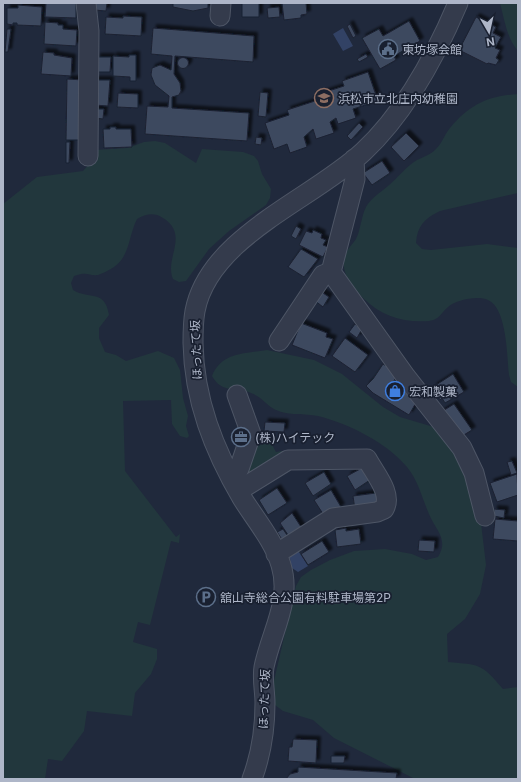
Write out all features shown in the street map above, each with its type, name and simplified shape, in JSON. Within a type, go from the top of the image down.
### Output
[{"type":"street","points":[[86,3],[89,31],[88,156]]},
{"type":"street","name":"ほったて坂","points":[[252,779],[260,752],[264,728],[264,669],[284,600],[283,576],[276,554],[229,474],[208,429],[203,414],[195,372],[194,312],[200,293],[209,274],[220,259],[238,242],[354,159],[382,132],[399,110],[435,50],[458,3]]},
{"type":"street","points":[[331,272],[355,179],[354,159]]},
{"type":"street","points":[[279,341],[323,274],[331,272]]},
{"type":"street","points":[[331,272],[406,376],[462,448],[474,473],[485,516]]},
{"type":"street","points":[[229,474],[239,469],[251,434],[237,395]]},
{"type":"street","points":[[238,490],[288,460],[367,460],[387,495],[388,503],[384,509],[377,512],[333,518],[276,554]]},
{"type":"green space","points":[[500,3],[518,3],[518,51],[511,41]]},
{"type":"green space","points":[[518,94],[518,193],[440,211],[426,220],[420,227],[416,243],[422,249],[431,250],[487,244],[518,248],[518,387],[511,382],[509,375],[505,334],[499,313],[494,305],[488,300],[473,298],[456,302],[451,304],[438,318],[429,321],[411,321],[393,317],[385,314],[370,304],[355,289],[347,278],[344,259],[348,249],[356,239],[366,207],[373,198],[392,183],[405,169],[435,150],[450,128],[472,107],[489,99]]},
{"type":"green space","points":[[155,141],[165,143],[196,163],[202,149],[243,152],[254,156],[258,161],[262,174],[271,189],[270,198],[266,205],[229,231],[209,249],[186,281],[179,282],[173,279],[171,271],[171,263],[176,239],[175,232],[171,225],[163,218],[153,214],[137,219],[124,255],[115,266],[98,275],[85,274],[74,276],[71,283],[73,290],[100,298],[107,307],[109,315],[99,328],[99,338],[105,352],[116,355],[126,361],[158,351],[174,358],[180,370],[183,398],[188,416],[186,426],[189,436],[187,438],[180,436],[172,424],[171,400],[123,401],[125,471],[176,537],[180,534],[179,543],[171,541],[150,625],[138,622],[133,642],[157,649],[157,659],[151,674],[135,693],[132,716],[87,711],[84,731],[62,761],[48,759],[45,779],[3,779],[3,204],[37,177],[83,171],[91,162],[95,150],[127,148],[144,142]]},
{"type":"green space","points":[[267,350],[314,360],[342,374],[383,407],[400,417],[437,428],[457,452],[481,523],[486,565],[480,594],[465,619],[447,634],[448,662],[479,667],[490,674],[503,689],[518,687],[518,779],[413,778],[334,738],[313,720],[283,711],[275,705],[272,696],[273,685],[296,586],[301,577],[330,560],[354,551],[385,549],[412,554],[426,560],[438,557],[441,551],[442,540],[411,472],[398,458],[378,442],[354,429],[330,419],[313,415],[281,412],[270,406],[255,394],[229,389],[220,385],[212,376],[216,368],[228,358]]},
{"type":"green space","points":[[269,439],[276,452],[282,451],[287,455],[247,479],[239,478],[249,451]]},
{"type":"water","points":[[343,28],[353,46],[343,51],[333,34]]},
{"type":"water","points":[[297,549],[308,566],[298,572],[292,568],[289,554]]},
{"type":"building","points":[[46,3],[76,3],[76,18],[45,17]]},
{"type":"building","points":[[95,3],[107,3],[106,11],[94,10]]},
{"type":"building","points":[[173,3],[208,3],[208,8],[193,11],[173,7]]},
{"type":"building","points":[[242,3],[259,3],[259,17],[242,17]]},
{"type":"building","points":[[282,3],[306,3],[307,14],[301,15],[301,18],[284,20]]},
{"type":"building","points":[[18,5],[42,7],[41,26],[17,25],[17,23],[13,23],[13,25],[7,24],[7,8],[18,8]]},
{"type":"building","points":[[279,7],[280,17],[268,18],[267,8]]},
{"type":"building","points":[[123,16],[142,17],[141,36],[105,34],[106,17],[123,18]]},
{"type":"building","points":[[476,17],[496,27],[493,33],[501,37],[495,48],[500,50],[496,58],[499,60],[496,65],[487,64],[459,50]]},
{"type":"building","name":"東坊塚会館","points":[[409,21],[420,41],[394,56],[396,60],[380,69],[362,38],[379,29],[383,36]]},
{"type":"building","points":[[45,22],[58,23],[58,25],[63,25],[63,29],[77,30],[76,46],[44,44]]},
{"type":"building","points":[[350,24],[356,36],[353,38],[347,26]]},
{"type":"building","points":[[153,28],[254,36],[253,62],[175,56],[174,74],[180,83],[181,91],[179,95],[172,97],[172,108],[249,113],[247,141],[145,134],[147,106],[168,107],[169,96],[155,85],[151,75],[152,68],[160,65],[171,70],[172,56],[151,54]]},
{"type":"building","points":[[7,29],[11,29],[8,52],[5,52]]},
{"type":"building","points":[[43,52],[54,53],[54,55],[72,58],[71,76],[41,74]]},
{"type":"building","points":[[366,54],[368,57],[359,62],[357,59]]},
{"type":"building","points":[[129,55],[136,55],[136,81],[130,81],[130,77],[113,76],[113,56],[129,57]]},
{"type":"building","points":[[97,57],[111,57],[110,72],[97,72]]},
{"type":"building","points":[[181,58],[185,58],[187,59],[187,67],[181,68],[178,65],[178,61]]},
{"type":"building","points":[[368,72],[378,101],[353,109],[356,118],[338,124],[336,118],[330,122],[334,133],[316,139],[313,129],[304,137],[307,147],[290,153],[287,144],[274,149],[265,123],[289,115],[287,110],[315,101],[313,96],[344,86],[342,81]]},
{"type":"building","points":[[67,79],[84,80],[83,140],[66,140]]},
{"type":"building","points":[[94,80],[110,80],[108,106],[94,105]]},
{"type":"building","points":[[260,92],[268,93],[266,117],[258,116]]},
{"type":"building","points":[[118,93],[138,94],[138,108],[117,107]]},
{"type":"building","points":[[95,109],[104,109],[103,119],[95,118]]},
{"type":"building","points":[[359,123],[363,127],[351,140],[347,136]]},
{"type":"building","points":[[110,127],[116,127],[116,129],[131,129],[132,147],[104,148],[103,129],[110,129]]},
{"type":"building","points":[[406,133],[419,146],[404,161],[391,147]]},
{"type":"building","points":[[256,137],[262,138],[261,145],[255,144]]},
{"type":"building","points":[[66,142],[70,142],[69,163],[66,163]]},
{"type":"building","points":[[382,161],[390,173],[372,185],[363,173]]},
{"type":"building","points":[[296,226],[301,229],[296,239],[291,236]]},
{"type":"building","points":[[313,230],[322,234],[321,238],[326,240],[323,245],[328,247],[323,257],[299,245],[306,231],[312,233]]},
{"type":"building","points":[[301,249],[318,259],[304,277],[288,267]]},
{"type":"building","points":[[320,291],[329,297],[323,307],[314,300]]},
{"type":"building","points":[[301,323],[327,333],[326,337],[333,339],[325,358],[292,345]]},
{"type":"building","points":[[355,324],[362,329],[357,338],[349,332]]},
{"type":"building","points":[[345,338],[368,355],[355,372],[332,356]]},
{"type":"building","points":[[383,364],[398,373],[393,383],[409,393],[408,395],[417,401],[409,415],[373,393],[366,386],[373,379]]},
{"type":"building","points":[[453,374],[464,392],[445,403],[442,398],[440,400],[433,387]]},
{"type":"building","points":[[454,404],[472,430],[459,438],[441,412]]},
{"type":"building","points":[[265,422],[285,423],[284,432],[264,431]]},
{"type":"building","points":[[512,461],[517,473],[511,475],[507,462]]},
{"type":"building","points":[[362,468],[370,480],[355,490],[347,476]]},
{"type":"building","points":[[324,472],[331,484],[313,496],[305,483]]},
{"type":"building","points":[[517,474],[518,495],[497,502],[490,483]]},
{"type":"building","points":[[277,488],[287,503],[268,515],[259,500]]},
{"type":"building","points":[[331,490],[341,507],[325,517],[314,500]]},
{"type":"building","points":[[376,493],[378,507],[355,510],[353,496]]},
{"type":"building","points":[[494,509],[505,510],[504,518],[494,516]]},
{"type":"building","points":[[292,513],[303,530],[290,538],[280,523]]},
{"type":"building","points":[[495,519],[518,521],[518,541],[493,539]]},
{"type":"building","points":[[346,528],[346,531],[359,529],[361,544],[337,547],[335,530]]},
{"type":"building","points":[[283,529],[289,538],[283,541],[277,532]]},
{"type":"building","points":[[419,540],[435,541],[434,552],[418,551]]},
{"type":"building","points":[[322,541],[329,552],[308,565],[301,554]]},
{"type":"building","points":[[293,739],[317,740],[316,763],[288,761],[289,747],[292,747]]},
{"type":"building","points":[[331,756],[345,756],[344,763],[331,763]]},
{"type":"building","points":[[298,767],[397,773],[396,779],[286,779],[290,774],[298,772]]},
{"type":"place","name":"東坊塚会館","points":[[388,49]]},
{"type":"place","name":"浜松市立北庄内幼稚園","points":[[324,98]]},
{"type":"place","name":"宏和製菓","points":[[395,391]]},
{"type":"place","name":"(株)ハイテック","points":[[241,437]]},
{"type":"place","name":"舘山寺総合公園有料駐車場第2P","points":[[206,597]]}]
